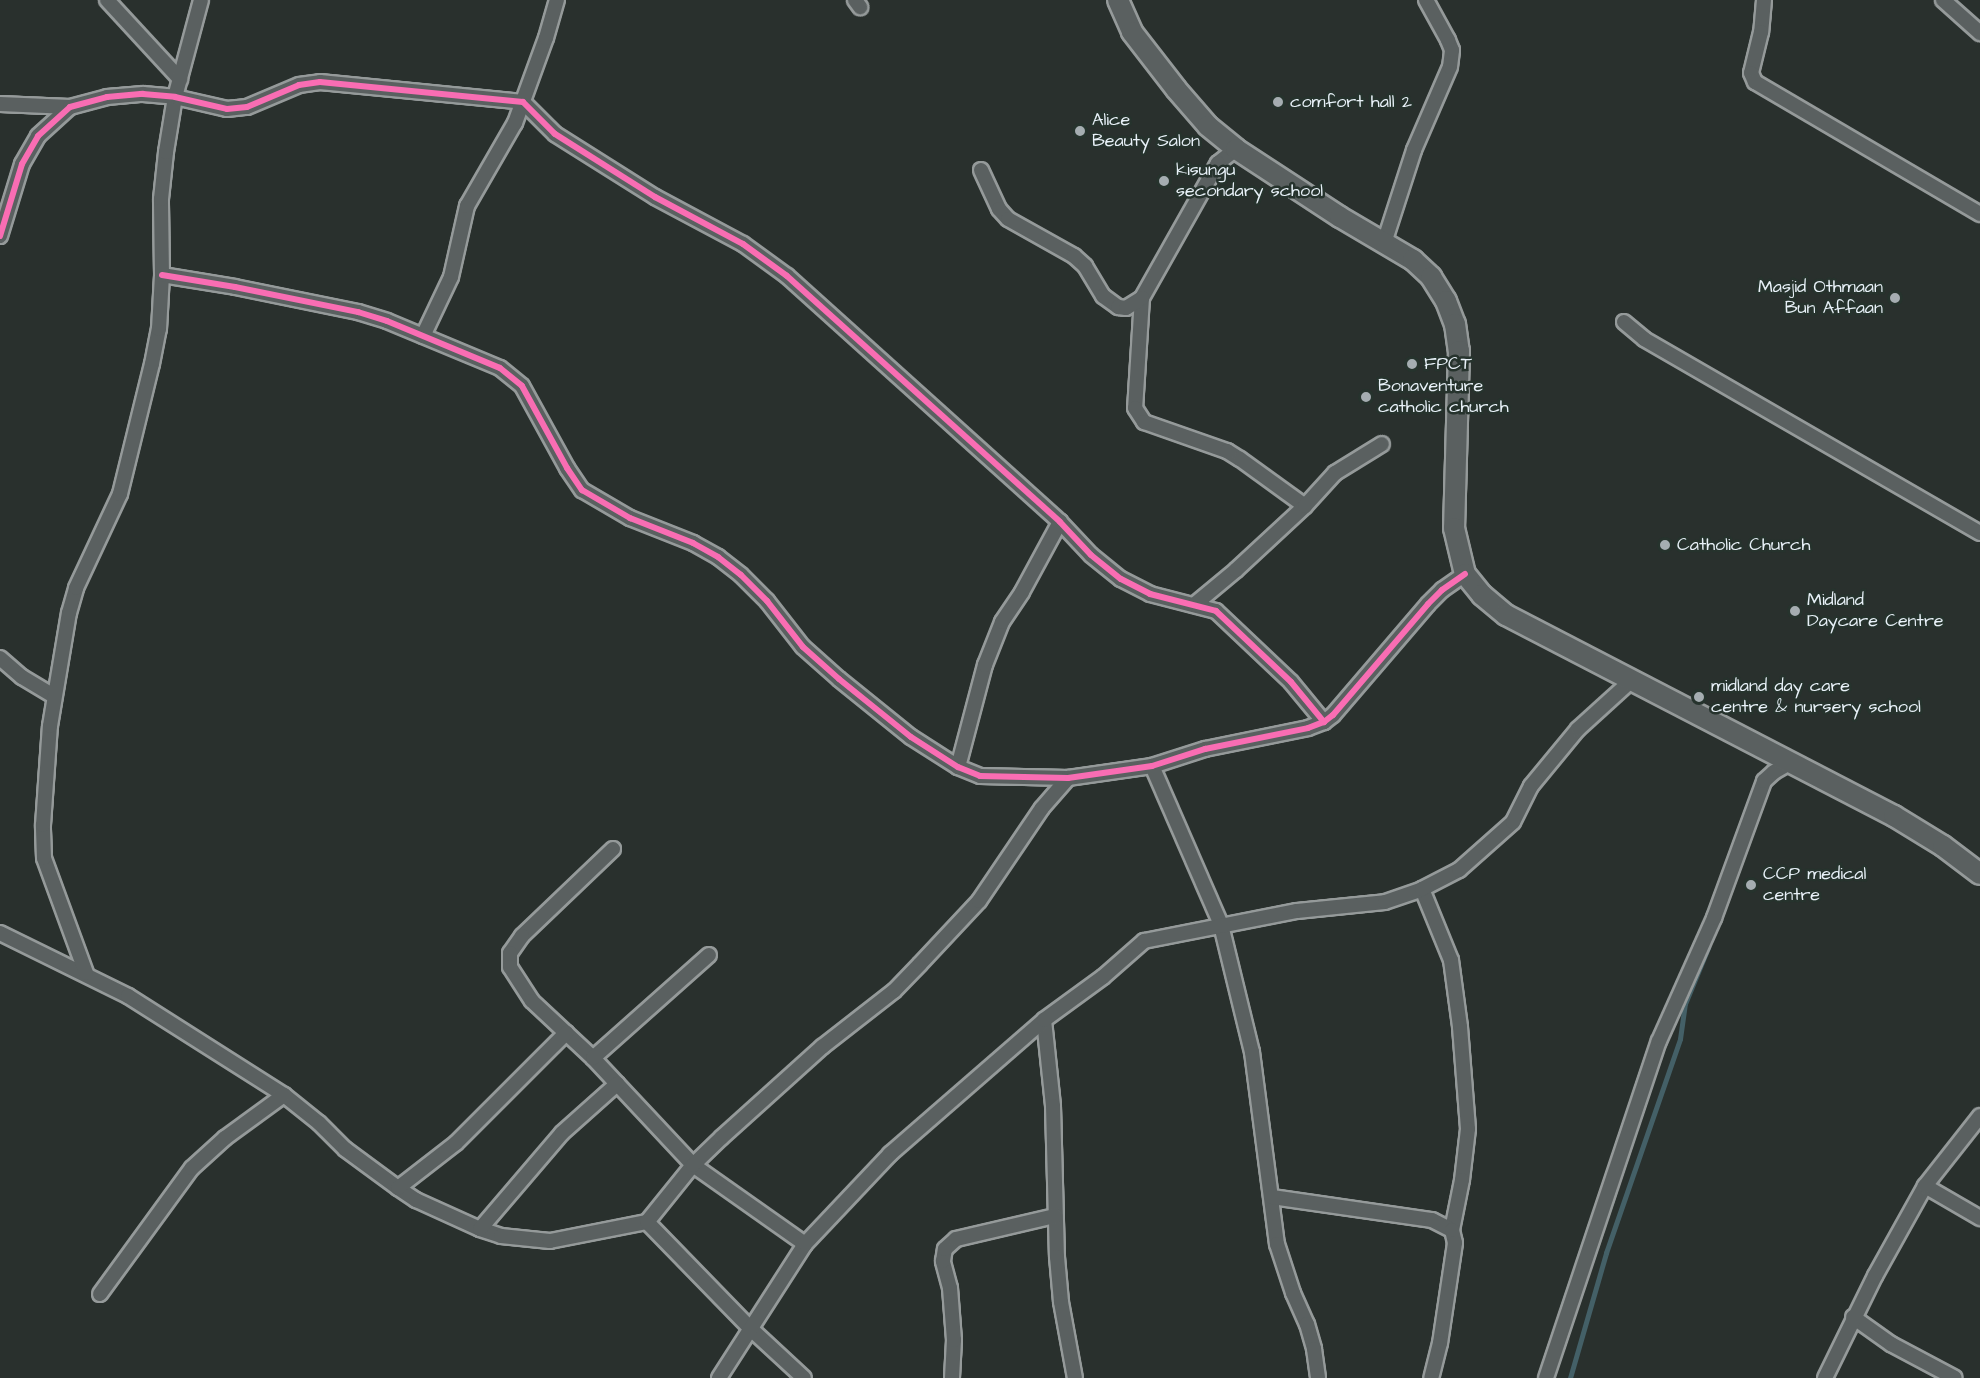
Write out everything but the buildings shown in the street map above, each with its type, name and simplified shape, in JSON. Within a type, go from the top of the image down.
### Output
[{"type":"street","points":[[107,0],[180,80]]},
{"type":"street","points":[[86,973],[44,858],[44,808],[54,696],[76,588],[120,494],[142,409],[159,329],[162,275],[161,199],[175,97],[201,0]]},
{"type":"street","points":[[423,336],[452,277],[467,206],[506,141],[523,102],[546,38],[556,0]]},
{"type":"street","points":[[1118,0],[1132,32],[1157,66],[1208,126],[1236,149],[1413,260],[1431,277],[1446,301],[1455,324],[1459,351],[1454,528],[1465,574],[1482,595],[1506,615],[1893,816],[1943,846],[1980,874]]},
{"type":"street","points":[[1384,243],[1414,150],[1450,68],[1452,50],[1426,0]]},
{"type":"street","points":[[1764,0],[1761,32],[1752,74],[1755,82],[1980,214]]},
{"type":"street","points":[[1943,0],[1980,33]]},
{"type":"street","points":[[0,104],[70,107],[107,97],[143,94],[175,97],[227,109],[247,107],[299,85],[320,82],[523,102],[555,134],[655,197],[743,244],[787,276],[1060,522],[1091,555],[1121,579],[1150,594],[1216,611],[1291,682],[1323,722]]},
{"type":"street","points":[[0,236],[22,164],[38,136],[70,107]]},
{"type":"street","points":[[1236,149],[1218,163],[1142,298],[1135,408],[1138,416],[1144,422],[1227,452],[1305,506]]},
{"type":"street","points":[[981,170],[999,209],[1008,219],[1074,256],[1085,266],[1103,296],[1118,307],[1126,308],[1142,298]]},
{"type":"street","points":[[162,275],[358,312],[423,336],[513,376],[530,398],[567,468],[582,490],[630,518],[693,543],[718,557],[748,581],[803,647],[832,672],[911,736],[958,767],[980,776],[1068,778],[1152,766],[1205,749],[1308,728],[1323,722],[1333,715],[1428,604],[1442,590],[1465,574]]},
{"type":"street","points":[[1624,322],[1644,339],[1980,533]]},
{"type":"street","points":[[1194,605],[1236,570],[1305,506],[1335,473],[1382,444]]},
{"type":"street","points":[[958,767],[985,665],[1002,622],[1022,592],[1060,522]]},
{"type":"street","points":[[0,658],[22,677],[54,696]]},
{"type":"street","points":[[719,1378],[805,1244],[890,1154],[1044,1020],[1103,977],[1144,941],[1297,911],[1385,902],[1422,889],[1459,870],[1513,822],[1532,786],[1578,729],[1631,681]]},
{"type":"street","points":[[1546,1378],[1659,1041],[1714,918],[1764,781],[1791,762]]},
{"type":"street","points":[[1152,766],[1221,925],[1252,1052],[1277,1244],[1293,1293],[1307,1324],[1314,1349],[1318,1378]]},
{"type":"street","points":[[0,933],[86,973],[128,996],[284,1095],[319,1123],[345,1149],[416,1200],[501,1236],[550,1241],[647,1222],[693,1165],[786,1078],[894,991],[920,964],[979,901],[1042,808],[1068,778]]},
{"type":"street","points":[[613,849],[522,936],[510,953],[510,967],[532,1001],[593,1059],[693,1165],[805,1244]]},
{"type":"street","points":[[1422,889],[1451,960],[1460,1027],[1468,1129],[1452,1230],[1455,1243],[1440,1343],[1431,1378]]},
{"type":"street","points":[[593,1059],[709,955]]},
{"type":"street","points":[[1044,1020],[1053,1106],[1055,1216],[1061,1302],[1075,1378]]},
{"type":"street","points":[[399,1188],[450,1148],[566,1033]]},
{"type":"street","points":[[480,1229],[562,1133],[617,1084]]},
{"type":"street","points":[[100,1294],[192,1168],[225,1138],[284,1095]]},
{"type":"street","points":[[1825,1378],[1853,1317],[1925,1186],[1980,1116]]},
{"type":"street","points":[[1925,1186],[1980,1218]]},
{"type":"street","points":[[1272,1197],[1432,1220],[1452,1230]]},
{"type":"street","points":[[952,1378],[954,1340],[950,1288],[943,1261],[945,1249],[956,1239],[1055,1216]]},
{"type":"street","points":[[647,1222],[752,1329],[804,1378]]},
{"type":"street","points":[[1853,1317],[1891,1344],[1955,1378]]},
{"type":"waterway","points":[[1570,1378],[1606,1253],[1680,1039],[1685,1004],[1708,948]]},
{"type":"cycle path","points":[[0,236],[22,164],[38,136],[70,107],[107,97],[143,94],[175,97],[227,109],[247,107],[299,85],[320,82],[523,102],[555,134],[655,197],[743,244],[787,276],[1060,522],[1091,555],[1121,579],[1150,594],[1216,611],[1291,682],[1324,722]]},
{"type":"cycle path","points":[[162,275],[358,312],[387,321],[500,368],[522,386],[567,468],[582,490],[630,518],[693,543],[718,557],[741,575],[767,601],[803,647],[839,679],[911,737],[958,767],[980,776],[1068,778],[1152,766],[1205,749],[1308,728],[1324,722],[1333,715],[1428,604],[1442,590],[1465,574]]},
{"type":"place","name":"comfort hall 2","points":[[1278,102]]},
{"type":"place","name":"Alice Beauty Salon","points":[[1080,131]]},
{"type":"place","name":"kisungu secondary school","points":[[1164,181]]},
{"type":"place","name":"Masjid Othmaan Bun Affaan","points":[[1895,298]]},
{"type":"place","name":"FPCT","points":[[1412,364]]},
{"type":"place","name":"Bonaventure catholic church","points":[[1366,397]]},
{"type":"place","name":"Catholic Church","points":[[1665,545]]},
{"type":"place","name":"Midland Daycare Centre","points":[[1795,611]]},
{"type":"place","name":"midland day care centre & nursery school","points":[[1699,697]]},
{"type":"place","name":"CCP medical centre","points":[[1751,885]]}]
